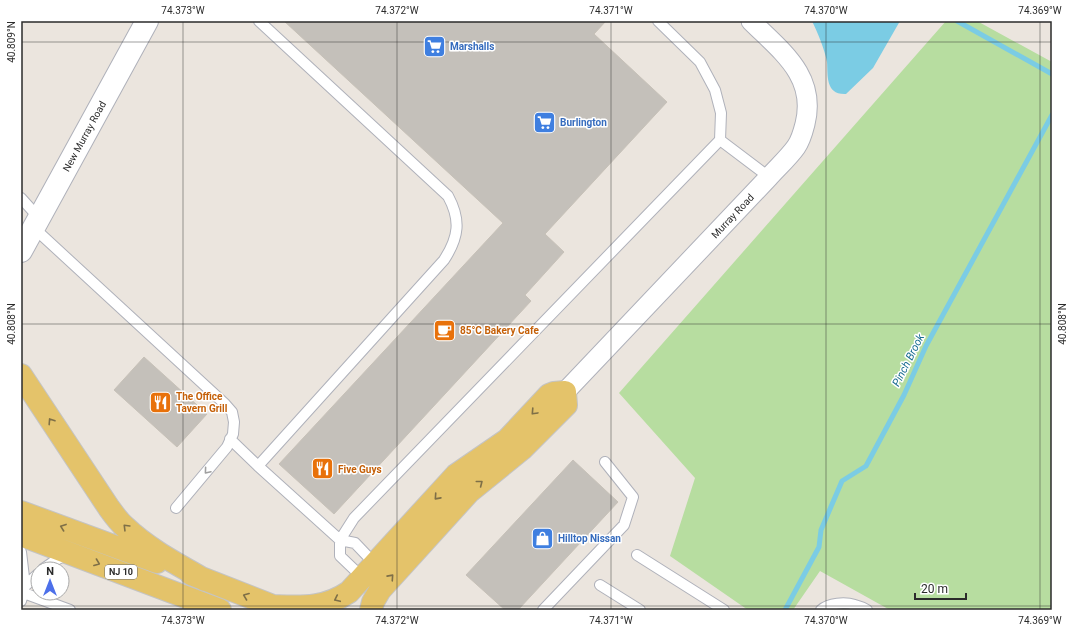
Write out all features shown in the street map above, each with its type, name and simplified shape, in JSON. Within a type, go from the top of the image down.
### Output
[{"type":"main road","points":[[21,375],[109,508],[124,526],[138,539],[157,552],[205,580]]},
{"type":"main road","points":[[278,608],[317,606],[337,600],[349,592],[456,475],[508,440],[549,395],[565,392],[566,406],[522,450],[469,492],[380,590],[373,602],[371,610]]},
{"type":"main road","name":"NJ 10","points":[[21,512],[278,608]]},
{"type":"main road","name":"NJ 10","points":[[21,535],[220,610]]},
{"type":"street","name":"New Murray Road","points":[[21,251],[147,21]]},
{"type":"street","name":"Murray Road","points":[[565,392],[796,148],[801,138],[807,115],[807,98],[803,81],[795,66],[751,21]]},
{"type":"lane","points":[[258,466],[444,260],[453,248],[457,217],[454,206],[448,196],[259,21]]},
{"type":"lane","points":[[369,571],[340,556],[340,540],[354,518],[720,140],[721,113],[715,90],[700,62],[658,21]]},
{"type":"lane","points":[[720,140],[769,177]]},
{"type":"lane","points":[[21,198],[37,223],[232,412],[234,422],[233,434],[227,447],[176,508]]},
{"type":"lane","points":[[230,439],[340,540],[355,543],[369,571]]},
{"type":"lane","points":[[543,610],[624,525],[633,497],[605,462]]},
{"type":"lane","points":[[21,552],[23,593]]},
{"type":"lane","points":[[55,561],[70,553]]},
{"type":"lane","points":[[637,555],[724,610]]},
{"type":"lane","points":[[23,593],[30,584]]},
{"type":"lane","points":[[600,586],[640,610]]},
{"type":"lane","points":[[23,593],[70,610]]},
{"type":"lane","points":[[821,610],[825,607],[844,604],[856,605],[867,610]]},
{"type":"green space","points":[[946,21],[977,21],[1052,62],[1052,610],[890,610],[820,571],[793,610],[748,610],[670,556],[695,478],[619,393]]},
{"type":"water","points":[[812,21],[900,21],[873,68],[846,94],[834,91],[831,88],[828,78],[825,52]]},
{"type":"building","points":[[284,21],[606,21],[594,34],[667,102],[545,234],[564,252],[525,295],[531,301],[334,514],[279,464],[503,223]]},
{"type":"building","name":"The Office Tavern Grill","points":[[144,357],[207,414],[177,447],[114,390]]},
{"type":"building","name":"Hilltop Nissan","points":[[573,460],[618,502],[518,610],[505,610],[466,575]]},
{"type":"waterway","name":"Pinch Brook","points":[[957,21],[1052,74]]},
{"type":"waterway","name":"Pinch Brook","points":[[785,610],[819,547],[821,530],[842,481],[866,466],[904,395],[926,346],[1052,115]]},
{"type":"place","name":"Marshalls","points":[[435,46]]},
{"type":"place","name":"Burlington","points":[[545,122]]},
{"type":"place","name":"85°C Bakery Cafe","points":[[444,330]]},
{"type":"place","name":"The Office Tavern Grill","points":[[160,402]]},
{"type":"place","name":"Five Guys","points":[[323,469]]},
{"type":"place","name":"Hilltop Nissan","points":[[542,538]]}]
